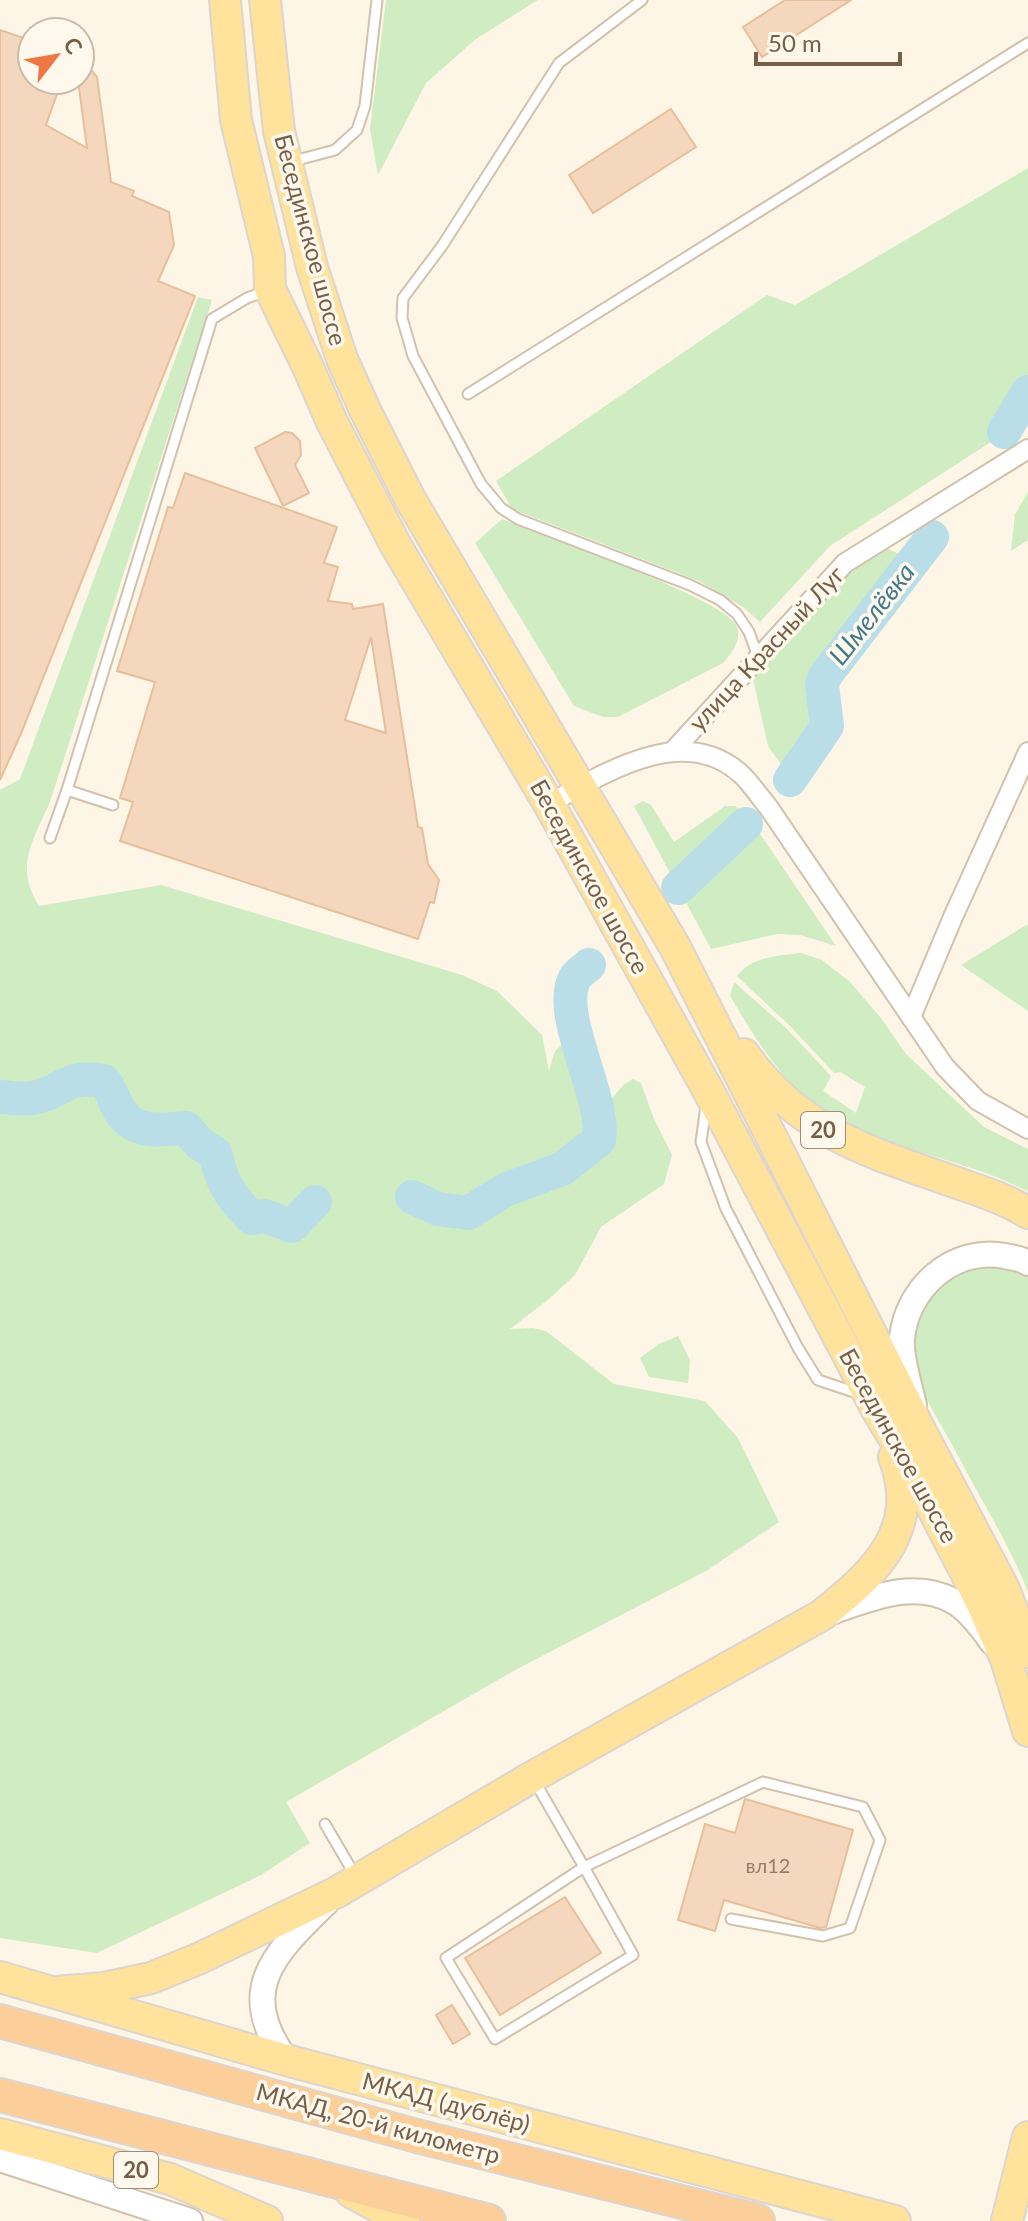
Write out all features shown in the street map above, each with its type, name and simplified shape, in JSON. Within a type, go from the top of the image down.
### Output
[{"type":"highway","name":"МКАД, 20-й километр","points":[[0,2021],[417,2136],[758,2221]]},
{"type":"highway","points":[[0,2095],[489,2221]]},
{"type":"main road","name":"Бесединское шоссе","points":[[225,0],[236,120],[269,256],[270,289],[332,422],[395,544],[549,804],[708,1090],[979,1598],[1017,1656]]},
{"type":"main road","name":"Бесединское шоссе","points":[[265,0],[279,131],[312,267],[342,359],[410,499],[683,962],[1004,1589],[1028,1731]]},
{"type":"main road","name":"20","points":[[683,962],[759,1076],[794,1111],[832,1135],[918,1170],[1009,1201],[1028,1213]]},
{"type":"main road","points":[[56,1992],[104,1988],[151,1978],[198,1959],[347,1886],[532,1777],[822,1615],[859,1585],[897,1535],[903,1501],[898,1467],[873,1403]]},
{"type":"main road","name":"МКАД (дублёр)","points":[[0,1977],[286,2060],[895,2221]]},
{"type":"main road","name":"20","points":[[0,2134],[170,2179],[267,2221]]},
{"type":"main road","points":[[1008,2218],[1028,2137]]},
{"type":"main road","points":[[332,2181],[404,2221]]},
{"type":"street","name":"улица Красный Луг","points":[[673,751],[845,563],[1028,449]]},
{"type":"street","points":[[549,804],[608,772],[654,754],[673,751],[719,759],[741,774],[778,820],[945,1067],[978,1101],[1028,1129]]},
{"type":"street","points":[[911,1017],[1028,752]]},
{"type":"street","points":[[920,1430],[902,1340],[910,1305],[932,1276],[961,1259],[993,1254],[1028,1263]]},
{"type":"street","points":[[822,1615],[893,1592],[924,1592],[954,1601],[1017,1656]]},
{"type":"street","points":[[286,2060],[273,2042],[265,2023],[263,2006],[271,1964],[280,1949],[347,1886]]},
{"type":"street","points":[[0,2159],[190,2221]]},
{"type":"lane","points":[[287,162],[335,150],[357,130],[365,106],[377,0]]},
{"type":"lane","points":[[642,0],[559,63],[442,246],[403,298],[402,318],[413,356],[481,484],[501,508],[518,519],[690,585],[720,600],[737,614],[749,632],[758,657]]},
{"type":"lane","points":[[468,394],[1028,43]]},
{"type":"lane","points":[[50,838],[212,319],[247,298],[270,289]]},
{"type":"lane","points":[[157,493],[167,497]]},
{"type":"lane","points":[[67,790],[113,805]]},
{"type":"lane","points":[[708,1090],[701,1142],[726,1209],[769,1294],[818,1380],[873,1403]]},
{"type":"lane","points":[[532,1777],[584,1867],[633,1955],[495,2039],[446,1958],[584,1867],[763,1782],[863,1807],[880,1840],[850,1928],[823,1936],[731,1919]]},
{"type":"lane","points":[[325,1824],[347,1886]]},
{"type":"green space","points":[[386,0],[538,0],[476,39],[426,83],[378,175],[370,129]]},
{"type":"green space","points":[[1028,168],[1028,418],[830,546],[760,622],[743,607],[699,581],[512,509],[496,481],[767,295],[795,305]]},
{"type":"green space","points":[[198,297],[212,300],[50,802],[32,841],[27,866],[32,892],[39,906],[161,885],[462,975],[497,991],[542,1035],[549,1071],[558,1048],[567,1042],[570,1045],[587,1101],[597,1103],[609,1100],[633,1079],[641,1083],[672,1155],[664,1184],[601,1227],[575,1275],[510,1329],[546,1331],[614,1384],[705,1401],[738,1438],[779,1522],[706,1571],[517,1669],[286,1802],[310,1843],[261,1875],[97,1953],[0,1938],[0,790],[20,779]]},
{"type":"green space","points":[[1028,492],[1028,540],[1011,551],[1015,514]]},
{"type":"green space","points":[[502,519],[699,599],[736,625],[738,635],[733,650],[723,663],[618,717],[603,717],[574,706],[475,543]]},
{"type":"green space","points":[[884,547],[910,559],[817,679],[822,718],[782,766],[768,746],[753,679],[847,573]]},
{"type":"green space","points":[[643,801],[651,805],[674,842],[725,806],[735,806],[750,819],[836,946],[800,935],[777,934],[711,949],[634,806]]},
{"type":"green space","points":[[1028,924],[1028,1011],[961,965]]},
{"type":"green space","points":[[801,953],[822,960],[850,982],[906,1054],[984,1127],[1028,1149],[1028,1191],[983,1172],[860,1130],[817,1106],[788,1080],[761,1046],[730,996],[734,982],[787,1029],[831,1076],[823,1091],[856,1113],[865,1087],[840,1072],[834,1073],[737,976],[758,961]]},
{"type":"green space","points":[[990,1263],[1028,1271],[1028,1592],[1003,1538],[926,1397],[914,1362],[914,1324],[929,1296],[955,1275]]},
{"type":"green space","points":[[678,1336],[690,1360],[688,1383],[649,1377],[640,1358],[659,1344]]},
{"type":"building","points":[[785,0],[851,0],[762,57],[743,27]]},
{"type":"building","points":[[0,30],[16,36],[16,96],[56,96],[46,125],[87,148],[80,96],[96,96],[97,77],[111,182],[134,191],[132,196],[169,212],[174,245],[158,281],[195,296],[0,780]]},
{"type":"building","points":[[671,109],[696,147],[593,213],[569,175]]},
{"type":"building","points":[[285,432],[292,433],[300,441],[301,455],[295,465],[309,493],[283,506],[255,448]]},
{"type":"building","points":[[185,473],[337,527],[324,563],[338,567],[328,601],[352,604],[353,609],[383,604],[418,827],[422,828],[428,864],[439,880],[434,903],[430,902],[418,939],[120,841],[133,802],[120,798],[155,682],[117,671],[168,507],[173,508]],"holes":[[[371,637],[386,733],[345,720]]]},
{"type":"building","points":[[745,1799],[853,1830],[826,1927],[820,1928],[724,1900],[715,1931],[678,1920],[705,1824],[735,1833]]},
{"type":"building","points":[[565,1897],[601,1953],[500,2015],[465,1958]]},
{"type":"building","points":[[452,2005],[470,2034],[453,2044],[436,2015]]},
{"type":"waterway","name":"Шмелёвка","points":[[1004,432],[1028,392]]},
{"type":"waterway","name":"Шмелёвка","points":[[790,780],[827,726],[822,685],[825,676],[932,537]]},
{"type":"waterway","name":"Шмелёвка","points":[[678,888],[746,824]]},
{"type":"waterway","name":"Шмелёвка","points":[[412,1197],[438,1209],[468,1213],[507,1189],[562,1169],[599,1140],[595,1102],[571,1012],[575,978],[589,965]]},
{"type":"waterway","name":"Шмелёвка","points":[[0,1097],[32,1098],[81,1080],[104,1081],[120,1111],[133,1124],[149,1129],[186,1128],[200,1144],[215,1153],[228,1189],[252,1218],[264,1216],[292,1226],[315,1202]]}]
